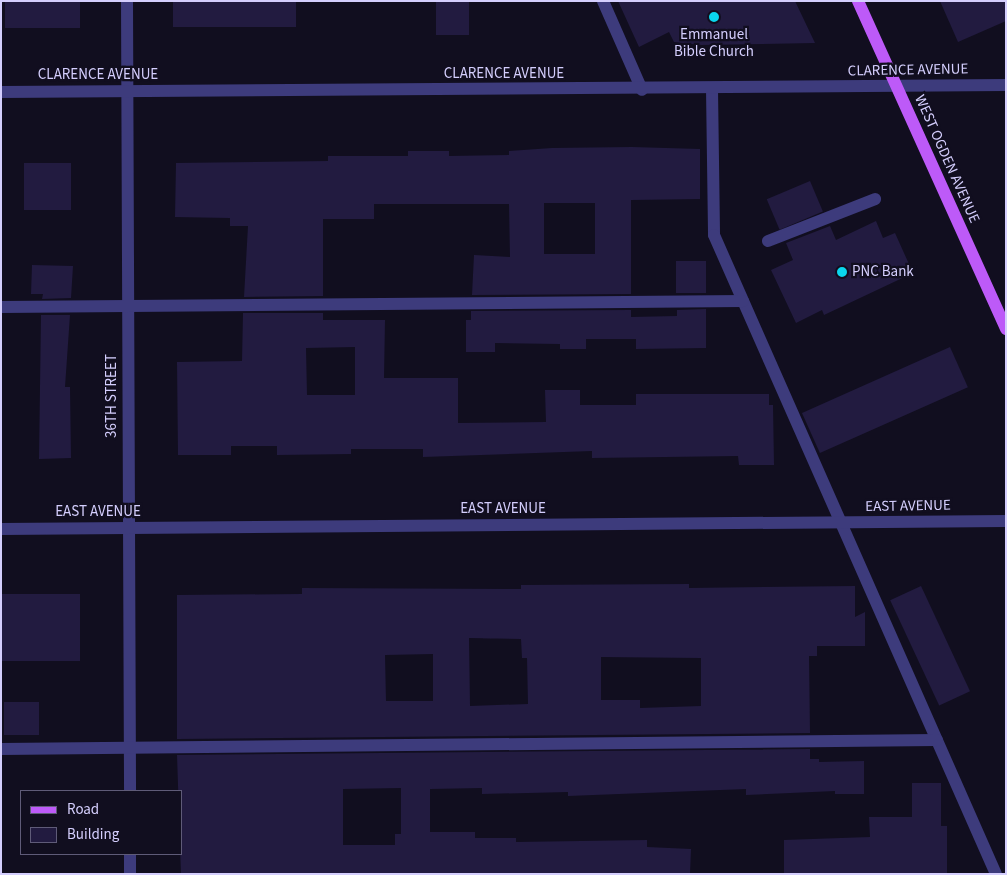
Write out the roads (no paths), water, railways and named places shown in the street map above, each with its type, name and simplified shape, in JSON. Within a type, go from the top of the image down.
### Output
[{"type":"main road","name":"WEST OGDEN AVENUE","points":[[858,1],[1006,329]]},
{"type":"street","name":"36TH STREET","points":[[127,1],[130,790]]},
{"type":"street","points":[[603,1],[642,90]]},
{"type":"street","name":"CLARENCE AVENUE","points":[[1,92],[642,90],[1006,85]]},
{"type":"street","points":[[712,89],[714,234],[996,874]]},
{"type":"street","points":[[768,241],[875,199]]},
{"type":"street","points":[[1,307],[743,301]]},
{"type":"street","name":"EAST AVENUE","points":[[1,529],[1006,521]]},
{"type":"street","points":[[1,749],[937,740]]},
{"type":"street","points":[[130,855],[130,874]]},
{"type":"place","name":"Emmanuel Bible Church","points":[[714,17]]},
{"type":"place","name":"PNC Bank","points":[[842,272]]}]
